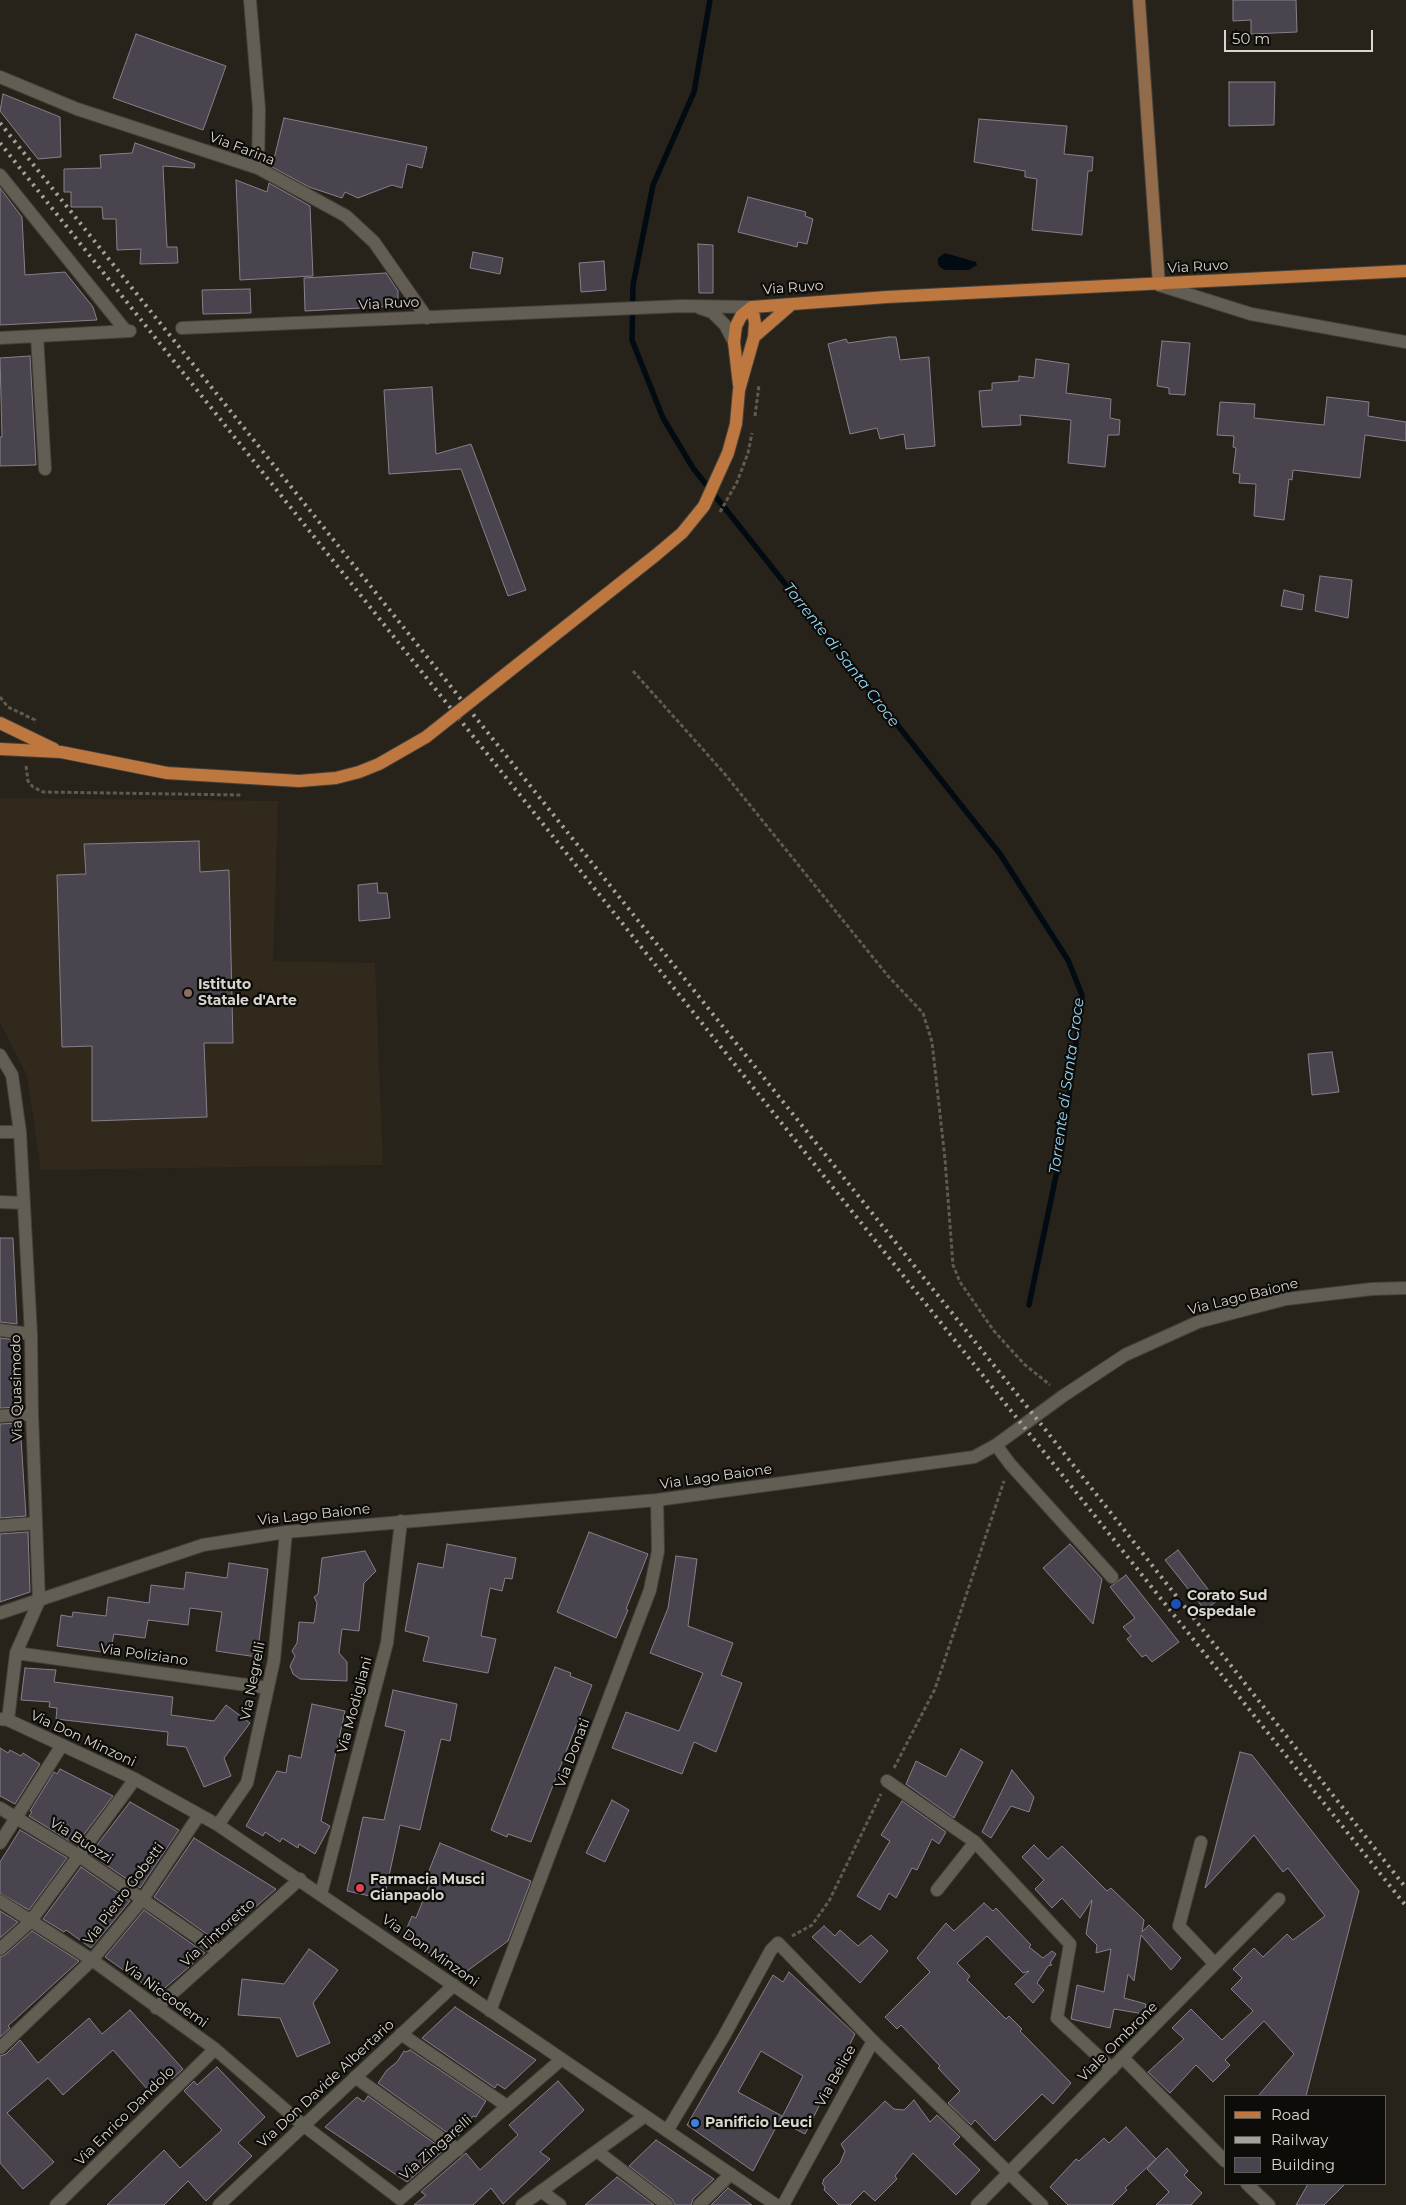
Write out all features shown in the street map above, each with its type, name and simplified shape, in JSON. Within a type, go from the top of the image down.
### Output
[{"type":"main road","name":"Via Ruvo","points":[[752,307],[887,297],[1406,271]]},
{"type":"main road","points":[[754,337],[792,304]]},
{"type":"main road","points":[[0,750],[61,752],[167,773],[299,781],[336,778],[359,772],[379,764],[426,737],[648,561],[682,532],[704,506],[723,468],[736,424],[739,390],[754,337],[756,322],[752,307]]},
{"type":"main road","points":[[739,390],[734,342],[739,321],[752,307]]},
{"type":"main road","points":[[0,723],[61,752]]},
{"type":"street","points":[[250,0],[259,109],[258,168]]},
{"type":"street","points":[[1139,0],[1159,284],[1251,314],[1406,342]]},
{"type":"street","name":"Via Farina","points":[[0,77],[111,121],[258,168],[346,216],[374,242],[427,318]]},
{"type":"street","points":[[0,175],[128,331],[0,338]]},
{"type":"street","points":[[686,306],[712,312],[726,325],[734,342]]},
{"type":"street","name":"Via Ruvo","points":[[182,328],[686,306],[752,307]]},
{"type":"street","points":[[37,336],[45,469]]},
{"type":"street","name":"Via Quasimodo","points":[[0,1055],[12,1075],[20,1132],[31,1334],[39,1601],[16,1653],[4,1719]]},
{"type":"street","points":[[0,1132],[20,1132]]},
{"type":"street","points":[[0,1202],[24,1202]]},
{"type":"street","name":"Via Lago Baione","points":[[0,1613],[203,1545],[286,1532],[657,1500],[974,1457],[996,1445],[1063,1396],[1125,1355],[1198,1322],[1286,1299],[1372,1289],[1406,1288]]},
{"type":"street","points":[[0,1330],[31,1334]]},
{"type":"street","points":[[0,1416],[32,1414]]},
{"type":"street","points":[[996,1445],[1010,1464],[1112,1577]]},
{"type":"street","name":"Via Donati","points":[[490,2011],[650,1590],[658,1551],[657,1500]]},
{"type":"street","name":"Via Modigliani","points":[[321,1894],[387,1643],[401,1521]]},
{"type":"street","points":[[0,1526],[36,1523]]},
{"type":"street","name":"Via Negrelli","points":[[218,1825],[247,1783],[274,1660],[286,1532]]},
{"type":"street","name":"Via Poliziano","points":[[16,1653],[268,1688]]},
{"type":"street","name":"Via Don Minzoni","points":[[4,1719],[135,1779],[218,1825],[300,1879],[490,2011],[776,2205]]},
{"type":"street","points":[[0,1843],[62,1745]]},
{"type":"street","points":[[0,1950],[30,1922],[135,1779]]},
{"type":"street","points":[[887,1781],[975,1842],[1070,1944],[1057,2018],[1112,2069]]},
{"type":"street","name":"Via Buozzi","points":[[0,1808],[17,1816],[79,1856],[219,1952]]},
{"type":"street","name":"Via Pietro Gobetti","points":[[0,2048],[92,1960],[142,1900],[199,1815]]},
{"type":"street","points":[[936,1890],[975,1842]]},
{"type":"street","points":[[1201,1842],[1179,1926],[1215,1964]]},
{"type":"street","name":"Via Tintoretto","points":[[156,2008],[300,1879]]},
{"type":"street","name":"Viale Ombrone","points":[[977,2205],[1279,1899]]},
{"type":"street","name":"Via Niccodemi","points":[[0,1901],[92,1960],[215,2049],[303,2124]]},
{"type":"street","points":[[667,2130],[724,2036],[771,1950],[778,1943],[873,2041],[1042,2205]]},
{"type":"street","name":"Via Don Davide Albertario","points":[[219,2205],[303,2124],[454,1985]]},
{"type":"street","points":[[401,2034],[507,2106]]},
{"type":"street","name":"Via Belice","points":[[783,2205],[873,2041]]},
{"type":"street","name":"Via Enrico Dandolo","points":[[56,2205],[215,2049]]},
{"type":"street","points":[[1122,2058],[1224,2161]]},
{"type":"street","name":"Via Zingarelli","points":[[303,2124],[400,2200],[562,2059]]},
{"type":"street","points":[[355,2077],[458,2150]]},
{"type":"street","points":[[522,2205],[646,2116]]},
{"type":"street","points":[[597,2151],[667,2205]]},
{"type":"street","points":[[699,2205],[731,2174]]},
{"type":"street","points":[[1248,2185],[1269,2205]]},
{"type":"street","points":[[541,2191],[560,2205]]},
{"type":"path","points":[[755,418],[759,382]]},
{"type":"path","points":[[633,671],[724,773],[888,976],[923,1013],[932,1042],[945,1159],[953,1265],[960,1282],[994,1331],[1024,1364],[1063,1396]]},
{"type":"path","points":[[778,1943],[812,1925],[829,1901],[887,1781],[935,1689],[1010,1464]]},
{"type":"shaded area","points":[[945,253],[976,262],[977,265],[969,270],[946,270],[938,264],[938,258]]},
{"type":"shaded area","name":"Istituto Statale d'Arte","points":[[0,798],[278,801],[273,961],[375,963],[383,1165],[41,1170],[27,1075],[0,1023]]},
{"type":"building","points":[[1233,0],[1296,0],[1297,32],[1251,34],[1251,20],[1233,21]]},
{"type":"building","points":[[136,34],[226,66],[203,130],[113,98]]},
{"type":"building","points":[[1229,82],[1275,82],[1274,125],[1229,126]]},
{"type":"building","points":[[3,94],[60,117],[61,157],[38,159],[0,111]]},
{"type":"building","points":[[284,118],[427,147],[422,168],[407,164],[402,188],[392,185],[358,198],[345,192],[342,198],[309,187],[272,167]]},
{"type":"building","points":[[979,119],[1067,126],[1064,154],[1093,157],[1092,171],[1088,171],[1082,235],[1032,230],[1037,179],[1025,177],[1025,171],[974,162]]},
{"type":"building","points":[[135,143],[195,164],[194,168],[163,166],[167,247],[177,247],[178,263],[140,264],[141,249],[117,250],[116,219],[103,219],[102,207],[71,207],[71,192],[64,192],[64,169],[101,168],[100,155],[132,153]]},
{"type":"building","points":[[236,180],[267,192],[269,183],[310,206],[313,276],[240,280]]},
{"type":"building","points":[[0,188],[22,217],[25,275],[65,272],[93,307],[97,320],[0,325]]},
{"type":"building","points":[[748,197],[806,212],[805,216],[813,219],[807,244],[798,242],[797,247],[738,232]]},
{"type":"building","points":[[698,244],[713,245],[713,293],[699,293]]},
{"type":"building","points":[[473,252],[503,258],[500,274],[470,268]]},
{"type":"building","points":[[604,261],[606,290],[581,292],[579,263]]},
{"type":"building","points":[[386,273],[398,291],[398,306],[305,311],[304,278]]},
{"type":"building","points":[[250,289],[251,313],[203,314],[202,290]]},
{"type":"building","points":[[896,337],[900,360],[929,357],[935,446],[906,449],[904,434],[880,439],[877,428],[850,434],[828,344],[846,339],[848,343]]},
{"type":"building","points":[[1162,341],[1190,343],[1185,395],[1169,394],[1169,388],[1157,386]]},
{"type":"building","points":[[30,356],[36,465],[0,466],[0,437],[2,437],[0,358]]},
{"type":"building","points":[[1036,359],[1069,364],[1066,393],[1111,399],[1110,418],[1120,420],[1119,435],[1108,435],[1105,467],[1068,463],[1071,420],[1020,415],[1021,425],[982,427],[979,391],[992,390],[992,383],[1019,381],[1019,376],[1034,378]]},
{"type":"building","points":[[432,387],[436,454],[471,444],[526,590],[508,596],[461,469],[389,474],[384,390]]},
{"type":"building","points":[[1327,397],[1369,402],[1368,416],[1406,422],[1406,441],[1365,435],[1360,478],[1293,470],[1292,480],[1289,479],[1284,520],[1254,516],[1256,484],[1239,483],[1240,474],[1233,473],[1236,448],[1233,447],[1234,436],[1217,435],[1220,402],[1255,404],[1254,418],[1324,425]]},
{"type":"building","points":[[1320,576],[1352,580],[1348,618],[1315,611]]},
{"type":"building","points":[[1284,590],[1304,595],[1302,610],[1281,606]]},
{"type":"building","points":[[199,841],[200,872],[229,870],[233,1043],[204,1043],[207,1117],[92,1121],[92,1046],[62,1047],[57,875],[86,874],[84,844]]},
{"type":"building","points":[[377,883],[378,893],[387,893],[390,918],[359,921],[358,885]]},
{"type":"building","points":[[1332,1052],[1339,1092],[1312,1095],[1308,1054]]},
{"type":"building","points":[[0,1238],[13,1238],[17,1324],[0,1322]]},
{"type":"building","points":[[0,1338],[17,1340],[20,1407],[0,1408]]},
{"type":"building","points":[[20,1423],[26,1516],[0,1518],[0,1424]]},
{"type":"building","points":[[28,1532],[30,1592],[0,1602],[0,1534]]},
{"type":"building","points":[[589,1532],[648,1554],[616,1638],[557,1612]]},
{"type":"building","points":[[447,1544],[516,1558],[512,1579],[505,1578],[502,1591],[490,1588],[481,1636],[496,1639],[488,1673],[423,1661],[429,1637],[405,1631],[418,1563],[443,1568]]},
{"type":"building","points":[[1070,1544],[1102,1579],[1093,1624],[1043,1568]]},
{"type":"building","points":[[1178,1550],[1217,1601],[1205,1610],[1165,1560]]},
{"type":"building","points":[[365,1551],[376,1571],[364,1583],[359,1631],[342,1629],[339,1653],[347,1662],[347,1681],[300,1679],[293,1674],[290,1666],[295,1656],[292,1651],[297,1643],[299,1622],[314,1623],[317,1603],[314,1597],[318,1594],[322,1558]]},
{"type":"building","points":[[676,1556],[697,1559],[688,1626],[733,1643],[721,1675],[742,1683],[716,1752],[694,1742],[682,1774],[612,1748],[626,1712],[679,1731],[703,1673],[650,1653],[668,1608]]},
{"type":"building","points":[[229,1563],[268,1569],[257,1657],[216,1651],[222,1612],[190,1608],[188,1625],[148,1620],[145,1638],[114,1634],[110,1653],[57,1646],[61,1615],[72,1617],[73,1612],[106,1616],[108,1597],[149,1603],[151,1585],[184,1589],[186,1572],[227,1578]]},
{"type":"building","points":[[1126,1575],[1179,1642],[1152,1662],[1146,1655],[1142,1657],[1127,1639],[1131,1636],[1123,1627],[1135,1618],[1110,1587]]},
{"type":"building","points":[[555,1667],[571,1673],[570,1676],[592,1685],[531,1842],[508,1834],[507,1837],[491,1830]]},
{"type":"building","points":[[25,1668],[56,1670],[54,1682],[173,1697],[171,1715],[214,1721],[226,1705],[250,1723],[224,1758],[231,1776],[204,1787],[186,1747],[167,1745],[168,1732],[56,1719],[57,1708],[49,1707],[50,1702],[21,1700]]},
{"type":"building","points":[[393,1690],[457,1704],[450,1741],[441,1739],[420,1830],[400,1825],[384,1899],[347,1891],[363,1817],[384,1820],[405,1731],[385,1726]]},
{"type":"building","points":[[312,1704],[345,1711],[321,1821],[330,1826],[315,1854],[299,1844],[298,1848],[282,1838],[280,1842],[265,1832],[263,1836],[246,1826],[277,1771],[286,1773],[289,1755],[301,1758]]},
{"type":"building","points":[[0,1748],[8,1753],[10,1750],[21,1756],[23,1753],[40,1764],[15,1804],[0,1796]]},
{"type":"building","points":[[961,1749],[983,1762],[954,1818],[906,1784],[916,1761],[946,1777]]},
{"type":"building","points":[[1240,1752],[1252,1755],[1359,1891],[1306,2095],[1259,2095],[1294,2054],[1264,2021],[1225,2060],[1230,2065],[1213,2082],[1196,2065],[1170,2093],[1148,2072],[1184,2039],[1172,2028],[1191,2009],[1222,2040],[1253,2011],[1231,1989],[1242,1978],[1233,1969],[1254,1948],[1263,1957],[1287,1934],[1293,1940],[1325,1916],[1288,1868],[1283,1872],[1254,1835],[1205,1888]]},
{"type":"building","points":[[60,1769],[113,1796],[76,1845],[29,1816],[32,1812],[30,1811],[54,1772],[57,1774]]},
{"type":"building","points":[[1012,1770],[1034,1797],[1029,1812],[1011,1806],[991,1838],[982,1832]]},
{"type":"building","points":[[612,1800],[629,1810],[605,1862],[586,1853]]},
{"type":"building","points":[[902,1801],[946,1832],[939,1844],[932,1839],[917,1870],[912,1868],[896,1898],[889,1893],[880,1910],[857,1896],[890,1841],[881,1835]]},
{"type":"building","points":[[130,1802],[179,1830],[140,1888],[90,1854]]},
{"type":"building","points":[[20,1830],[67,1858],[29,1910],[0,1893],[0,1862]]},
{"type":"building","points":[[194,1838],[276,1889],[217,1941],[154,1897]]},
{"type":"building","points":[[440,1843],[531,1881],[508,1941],[463,1974],[403,1937],[412,1916],[416,1918],[433,1875],[428,1873]]},
{"type":"building","points":[[1034,1845],[1048,1859],[1062,1846],[1107,1891],[1111,1888],[1144,1920],[1142,1932],[1149,1925],[1181,1958],[1171,1970],[1141,1935],[1134,1981],[1128,1974],[1124,1998],[1146,2004],[1144,2014],[1114,2009],[1110,2028],[1071,2019],[1077,1985],[1104,1992],[1111,1949],[1096,1953],[1097,1945],[1086,1934],[1092,1900],[1080,1918],[1062,1898],[1052,1908],[1035,1889],[1044,1880],[1022,1857]]},
{"type":"building","points":[[81,1867],[130,1901],[91,1948],[66,1930],[64,1932],[43,1919]]},
{"type":"building","points":[[984,1903],[993,1911],[996,1908],[1031,1945],[1029,1947],[1043,1958],[1052,1951],[1056,1954],[1050,1963],[1052,1965],[1048,1966],[1037,1983],[1044,1990],[1033,2003],[1015,1984],[1029,1971],[1023,1973],[987,1936],[957,1963],[970,1976],[967,1980],[1006,2019],[1009,2016],[1022,2029],[1020,2031],[1071,2083],[1053,2104],[1042,2094],[995,2141],[975,2120],[971,2125],[948,2103],[960,2091],[938,2068],[940,2066],[901,2025],[897,2029],[885,2017],[930,1972],[917,1958],[946,1923],[954,1931]]},
{"type":"building","points":[[144,1910],[205,1953],[158,1994],[105,1957]]},
{"type":"building","points":[[0,1911],[18,1922],[0,1938]]},
{"type":"building","points":[[824,1926],[835,1936],[840,1930],[858,1946],[871,1935],[888,1951],[860,1983],[812,1937]]},
{"type":"building","points":[[32,1931],[79,1961],[8,2026],[10,2028],[0,2037],[0,1957],[5,1955]]},
{"type":"building","points":[[309,1949],[338,1970],[313,2003],[330,2043],[297,2057],[280,2018],[238,2015],[242,1979],[284,1984]]},
{"type":"building","points":[[789,1972],[855,2034],[805,2134],[780,2121],[803,2076],[761,2051],[738,2092],[782,2116],[753,2171],[687,2125],[773,1975],[783,1982]]},
{"type":"building","points":[[455,2007],[536,2060],[505,2089],[497,2084],[495,2088],[422,2038]]},
{"type":"building","points":[[130,2010],[183,2069],[172,2079],[166,2073],[148,2090],[113,2050],[63,2095],[48,2078],[7,2113],[54,2162],[23,2189],[0,2163],[0,2056],[6,2054],[20,2040],[38,2063],[89,2018],[102,2034]]},
{"type":"building","points":[[410,2050],[486,2101],[476,2117],[473,2116],[456,2139],[378,2083],[387,2070],[397,2062],[404,2051]]},
{"type":"building","points":[[217,2067],[265,2117],[238,2143],[252,2156],[206,2201],[188,2181],[164,2205],[107,2205],[164,2150],[180,2168],[222,2130],[184,2091],[194,2081],[197,2085]]},
{"type":"building","points":[[558,2081],[584,2110],[540,2152],[550,2159],[503,2204],[491,2188],[473,2205],[414,2205],[426,2195],[421,2192],[466,2153],[480,2170],[518,2135],[509,2125]]},
{"type":"building","points":[[368,2096],[444,2150],[407,2182],[325,2127],[357,2097],[364,2102]]},
{"type":"building","points":[[914,2100],[930,2122],[937,2115],[960,2137],[953,2144],[980,2170],[956,2195],[913,2153],[895,2176],[897,2179],[875,2201],[864,2191],[850,2205],[839,2205],[824,2190],[825,2187],[822,2183],[840,2163],[845,2151],[841,2144],[885,2101],[894,2109],[904,2110]]},
{"type":"building","points":[[1126,2127],[1156,2159],[1125,2188],[1127,2190],[1112,2205],[1068,2205],[1050,2187],[1076,2159],[1079,2161],[1104,2138],[1109,2143]]},
{"type":"building","points":[[656,2140],[714,2179],[693,2199],[691,2205],[675,2205],[672,2199],[629,2166]]},
{"type":"building","points":[[1167,2148],[1188,2171],[1184,2175],[1202,2193],[1191,2205],[1156,2205],[1169,2192],[1147,2169]]},
{"type":"building","points":[[617,2177],[654,2205],[585,2205]]},
{"type":"building","points":[[1307,2185],[1344,2185],[1324,2205],[1296,2205]]},
{"type":"building","points":[[728,2188],[752,2205],[711,2205]]},
{"type":"waterway","name":"Torrente di Santa Croce","points":[[710,0],[694,92],[653,185],[633,285],[632,340],[663,418],[693,468],[1000,854],[1068,960],[1082,995],[1063,1142],[1029,1305]]},
{"type":"railway","points":[[0,123],[1048,1433],[1406,1888]]},
{"type":"railway","points":[[0,143],[1406,1906]]},
{"type":"place","name":"Istituto Statale d'Arte","points":[[188,993]]},
{"type":"place","name":"Corato Sud Ospedale","points":[[1176,1604]]},
{"type":"place","name":"Farmacia Musci Gianpaolo","points":[[360,1888]]},
{"type":"place","name":"Panificio Leuci","points":[[695,2123]]}]
